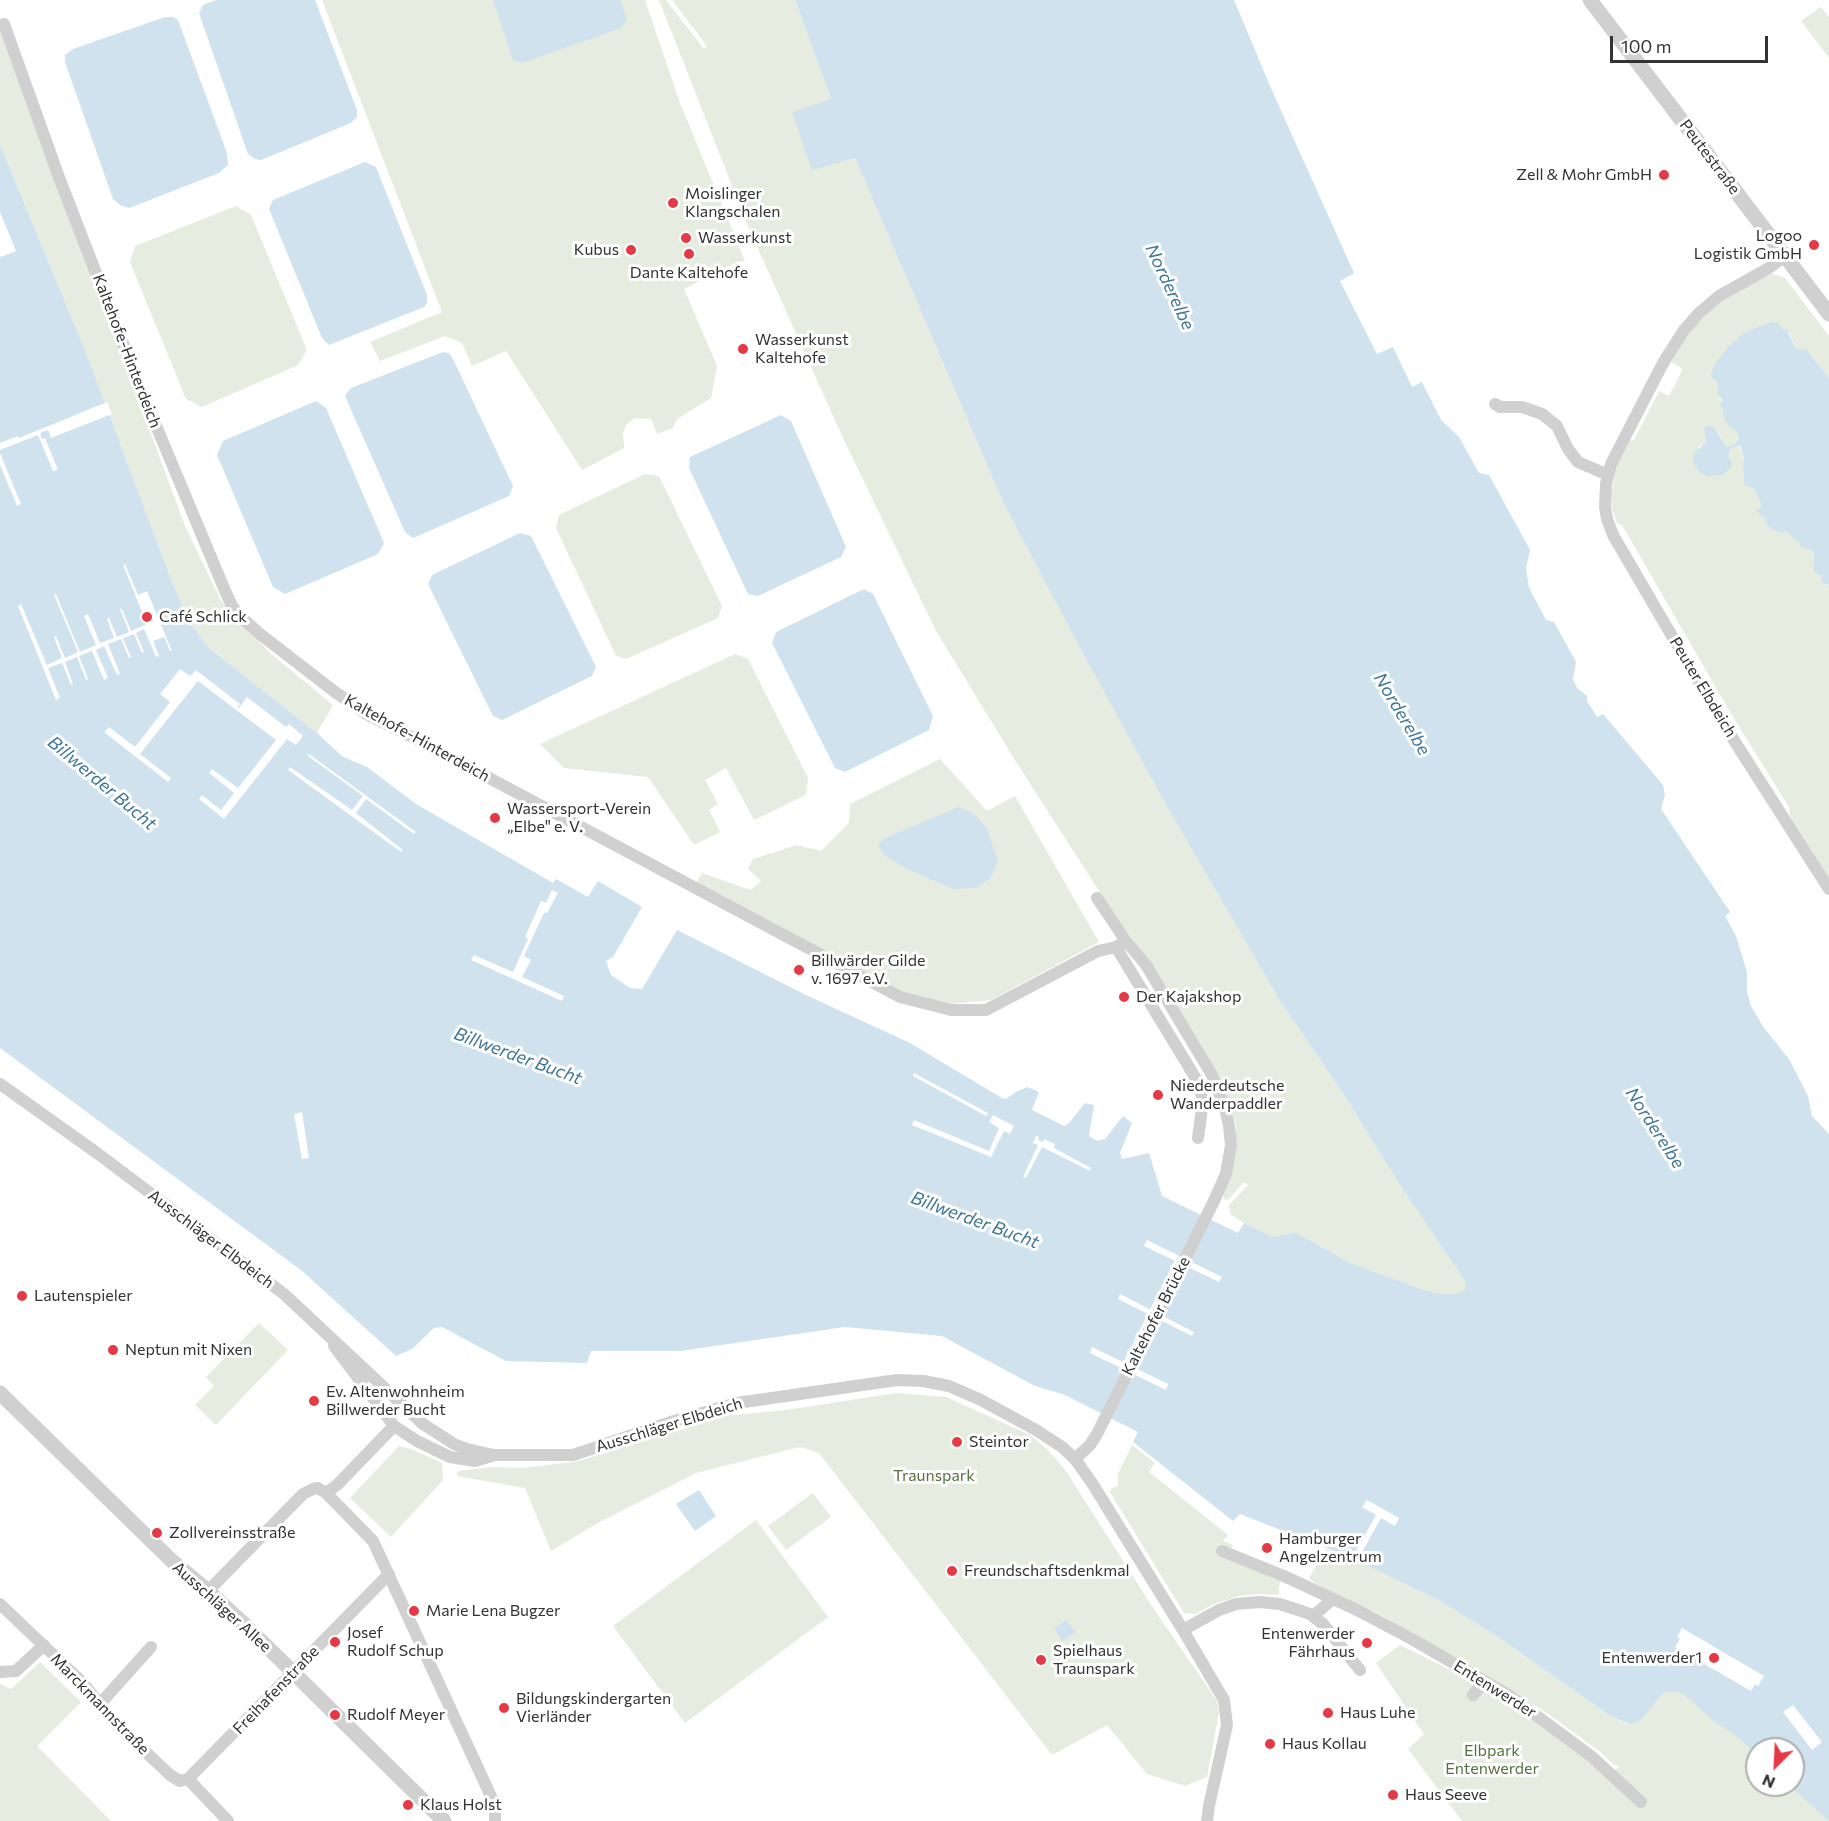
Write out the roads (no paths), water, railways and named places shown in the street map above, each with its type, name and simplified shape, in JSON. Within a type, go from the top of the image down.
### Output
[{"type":"street","name":"Peutestraße","points":[[1590,0],[1829,314]]},
{"type":"street","name":"Kaltehofe-Hinterdeich","points":[[4,24],[60,180],[142,392],[223,587],[232,606],[260,634],[368,715],[417,738],[900,997],[951,1010],[986,1010],[1098,951],[1121,944]]},
{"type":"street","name":"Peuter Elbdeich","points":[[1785,256],[1769,268],[1719,296],[1684,330],[1663,363],[1617,451],[1608,475],[1605,507],[1613,535],[1721,720],[1829,889]]},
{"type":"street","points":[[1495,404],[1500,407],[1522,407],[1542,414],[1557,426],[1568,449],[1578,462],[1608,475]]},
{"type":"street","points":[[1097,898],[1198,1082],[1203,1101],[1198,1138]]},
{"type":"street","name":"Kaltehofer Brücke","points":[[1076,1459],[1090,1445],[1105,1416],[1221,1186],[1228,1163],[1230,1133],[1225,1108],[1215,1081],[1146,965],[1121,944]]},
{"type":"street","name":"Ausschläger Elbdeich","points":[[0,1084],[107,1160],[284,1294],[423,1424],[454,1444],[494,1455],[573,1455],[674,1421],[737,1403],[897,1380],[923,1381],[949,1386],[981,1400],[1036,1430],[1076,1459],[1224,1700],[1227,1718],[1207,1821]]},
{"type":"street","points":[[322,1328],[348,1367],[394,1426],[417,1441],[450,1457],[475,1461],[494,1455]]},
{"type":"street","name":"Ausschläger Allee","points":[[0,1393],[172,1561],[208,1591],[444,1821]]},
{"type":"street","points":[[326,1493],[337,1485],[394,1426]]},
{"type":"street","points":[[208,1591],[303,1494],[318,1488],[326,1493],[373,1541],[495,1805],[495,1821]]},
{"type":"street","name":"Entenwerder","points":[[1222,1551],[1333,1599],[1410,1638],[1485,1681],[1539,1716],[1583,1750],[1641,1802]]},
{"type":"street","name":"Freihafenstraße","points":[[188,1779],[389,1574]]},
{"type":"street","points":[[1313,1616],[1333,1599]]},
{"type":"street","points":[[1183,1630],[1220,1610],[1245,1603],[1280,1604],[1313,1616],[1331,1632],[1360,1670]]},
{"type":"street","name":"Marckmannstraße","points":[[0,1604],[83,1683],[114,1722],[170,1775],[180,1781],[188,1779],[228,1821]]},
{"type":"street","points":[[0,1672],[16,1671],[44,1645]]},
{"type":"street","points":[[99,1705],[151,1647]]},
{"type":"street","points":[[1473,1695],[1485,1681]]},
{"type":"water","points":[[216,0],[315,0],[357,110],[357,117],[351,123],[261,160],[248,154],[199,13],[203,5]]},
{"type":"water","points":[[493,0],[620,0],[627,19],[621,28],[522,63],[513,60]]},
{"type":"water","points":[[795,0],[1234,0],[1354,273],[1340,281],[1377,354],[1393,347],[1412,387],[1422,382],[1441,420],[1459,437],[1479,473],[1489,475],[1530,550],[1526,568],[1529,588],[1546,620],[1554,622],[1576,662],[1573,679],[1577,688],[1587,696],[1587,701],[1597,717],[1603,714],[1663,785],[1665,795],[1661,809],[1730,912],[1725,916],[1736,936],[1747,972],[1747,992],[1751,1006],[1764,1028],[1789,1059],[1808,1096],[1812,1116],[1829,1134],[1829,1821],[1802,1797],[1805,1797],[1805,1737],[1745,1737],[1745,1744],[1711,1719],[1684,1694],[1671,1691],[1663,1693],[1640,1720],[1630,1724],[1612,1717],[1498,1637],[1442,1602],[1352,1558],[1240,1514],[1233,1521],[1133,1442],[1138,1432],[1065,1395],[1035,1386],[942,1336],[845,1327],[680,1351],[591,1351],[587,1363],[506,1361],[442,1327],[434,1328],[412,1349],[396,1356],[301,1270],[0,1048],[0,145],[85,350],[189,622],[210,649],[317,733],[343,757],[367,767],[416,804],[553,883],[556,879],[588,897],[598,881],[642,907],[613,957],[606,961],[611,975],[630,988],[642,989],[677,930],[808,996],[910,1043],[1002,1098],[1006,1099],[1027,1087],[1039,1092],[1032,1110],[1064,1126],[1085,1103],[1094,1105],[1089,1136],[1097,1141],[1105,1139],[1123,1116],[1132,1123],[1120,1153],[1122,1159],[1149,1153],[1162,1196],[1238,1233],[1244,1223],[1273,1237],[1295,1232],[1350,1263],[1421,1289],[1441,1294],[1455,1294],[1465,1290],[1465,1281],[1279,999],[1169,810],[1084,655],[1003,502],[855,158],[812,170],[792,112],[831,99]],"holes":[[[1147,1240],[1222,1277],[1219,1282],[1144,1246]],[[1120,1294],[1194,1332],[1192,1336],[1118,1299]],[[1092,1347],[1168,1384],[1166,1390],[1090,1353]]]},
{"type":"water","points":[[165,17],[178,20],[227,153],[228,165],[219,173],[129,208],[113,199],[65,62],[65,55],[73,49]]},
{"type":"water","points":[[365,162],[376,167],[427,295],[427,303],[424,307],[329,345],[322,338],[269,209],[273,200]]},
{"type":"water","points":[[1771,322],[1779,323],[1783,329],[1788,331],[1795,347],[1806,349],[1829,378],[1829,585],[1823,583],[1821,576],[1813,571],[1814,553],[1812,550],[1801,547],[1788,532],[1781,533],[1771,529],[1765,518],[1756,511],[1762,506],[1755,490],[1744,484],[1744,459],[1740,445],[1730,449],[1729,457],[1732,466],[1723,475],[1708,476],[1700,473],[1693,464],[1694,453],[1706,442],[1704,429],[1707,425],[1714,427],[1728,447],[1738,440],[1737,432],[1729,426],[1723,415],[1724,410],[1720,405],[1722,400],[1718,395],[1718,383],[1711,374],[1715,364],[1729,346],[1744,333]]},
{"type":"water","points":[[443,352],[449,353],[453,359],[513,486],[509,496],[413,538],[405,532],[345,396],[351,388]]},
{"type":"water","points":[[316,401],[326,408],[384,543],[378,554],[285,594],[273,587],[217,455],[223,441]]},
{"type":"water","points":[[781,415],[791,421],[846,547],[841,557],[758,596],[748,594],[689,468],[690,457]]},
{"type":"water","points":[[520,533],[531,536],[596,667],[592,676],[502,720],[493,716],[428,584],[432,575]]},
{"type":"water","points":[[864,589],[873,594],[933,716],[929,730],[845,772],[835,768],[772,643],[776,632]]},
{"type":"water","points":[[959,807],[974,814],[987,829],[998,860],[991,877],[977,888],[953,889],[907,869],[885,856],[878,846],[883,839]]},
{"type":"water","points":[[699,1490],[716,1516],[695,1531],[676,1504]]},
{"type":"water","points":[[1066,1620],[1076,1632],[1063,1641],[1054,1629]]},
{"type":"place","name":"Zell & Mohr GmbH","points":[[1664,175]]},
{"type":"place","name":"Moislinger Klangschalen","points":[[673,203]]},
{"type":"place","name":"Wasserkunst","points":[[686,238]]},
{"type":"place","name":"Logoo Logistik GmbH","points":[[1814,245]]},
{"type":"place","name":"Kubus","points":[[631,250]]},
{"type":"place","name":"Dante Kaltehofe","points":[[689,254]]},
{"type":"place","name":"Wasserkunst Kaltehofe","points":[[743,349]]},
{"type":"place","name":"Café Schlick","points":[[147,617]]},
{"type":"place","name":"Wassersport-Verein „Elbe\" e. V.","points":[[495,818]]},
{"type":"place","name":"Billwärder Gilde v. 1697 e.V.","points":[[799,970]]},
{"type":"place","name":"Der Kajakshop","points":[[1124,997]]},
{"type":"place","name":"Niederdeutsche Wanderpaddler","points":[[1158,1095]]},
{"type":"place","name":"Lautenspieler","points":[[22,1296]]},
{"type":"place","name":"Neptun mit Nixen","points":[[113,1350]]},
{"type":"place","name":"Ev. Altenwohnheim Billwerder Bucht","points":[[314,1401]]},
{"type":"place","name":"Steintor","points":[[957,1442]]},
{"type":"place","name":"Zollvereinsstraße","points":[[157,1533]]},
{"type":"place","name":"Hamburger Angelzentrum","points":[[1267,1548]]},
{"type":"place","name":"Freundschaftsdenkmal","points":[[952,1571]]},
{"type":"place","name":"Marie Lena Bugzer","points":[[414,1611]]},
{"type":"place","name":"Josef Rudolf Schup","points":[[335,1642]]},
{"type":"place","name":"Entenwerder Fährhaus","points":[[1367,1643]]},
{"type":"place","name":"Entenwerder1","points":[[1714,1658]]},
{"type":"place","name":"Spielhaus Traunspark","points":[[1041,1660]]},
{"type":"place","name":"Bildungskindergarten Vierländer","points":[[504,1708]]},
{"type":"place","name":"Haus Luhe","points":[[1328,1713]]},
{"type":"place","name":"Rudolf Meyer","points":[[335,1715]]},
{"type":"place","name":"Haus Kollau","points":[[1270,1744]]},
{"type":"place","name":"Haus Seeve","points":[[1393,1795]]},
{"type":"place","name":"Klaus Holst","points":[[408,1805]]},
{"type":"water label","name":"Norderelbe","points":[[1170,287]]},
{"type":"water label","name":"Norderelbe","points":[[1402,714]]},
{"type":"water label","name":"Billwerder Bucht","points":[[102,783]]},
{"type":"water label","name":"Billwerder Bucht","points":[[518,1056]]},
{"type":"water label","name":"Norderelbe","points":[[1655,1128]]},
{"type":"water label","name":"Billwerder Bucht","points":[[975,1220]]},
{"type":"park label","name":"Traunspark","points":[[934,1476]]},
{"type":"park label","name":"Elbpark Entenwerder","points":[[1492,1760]]}]
